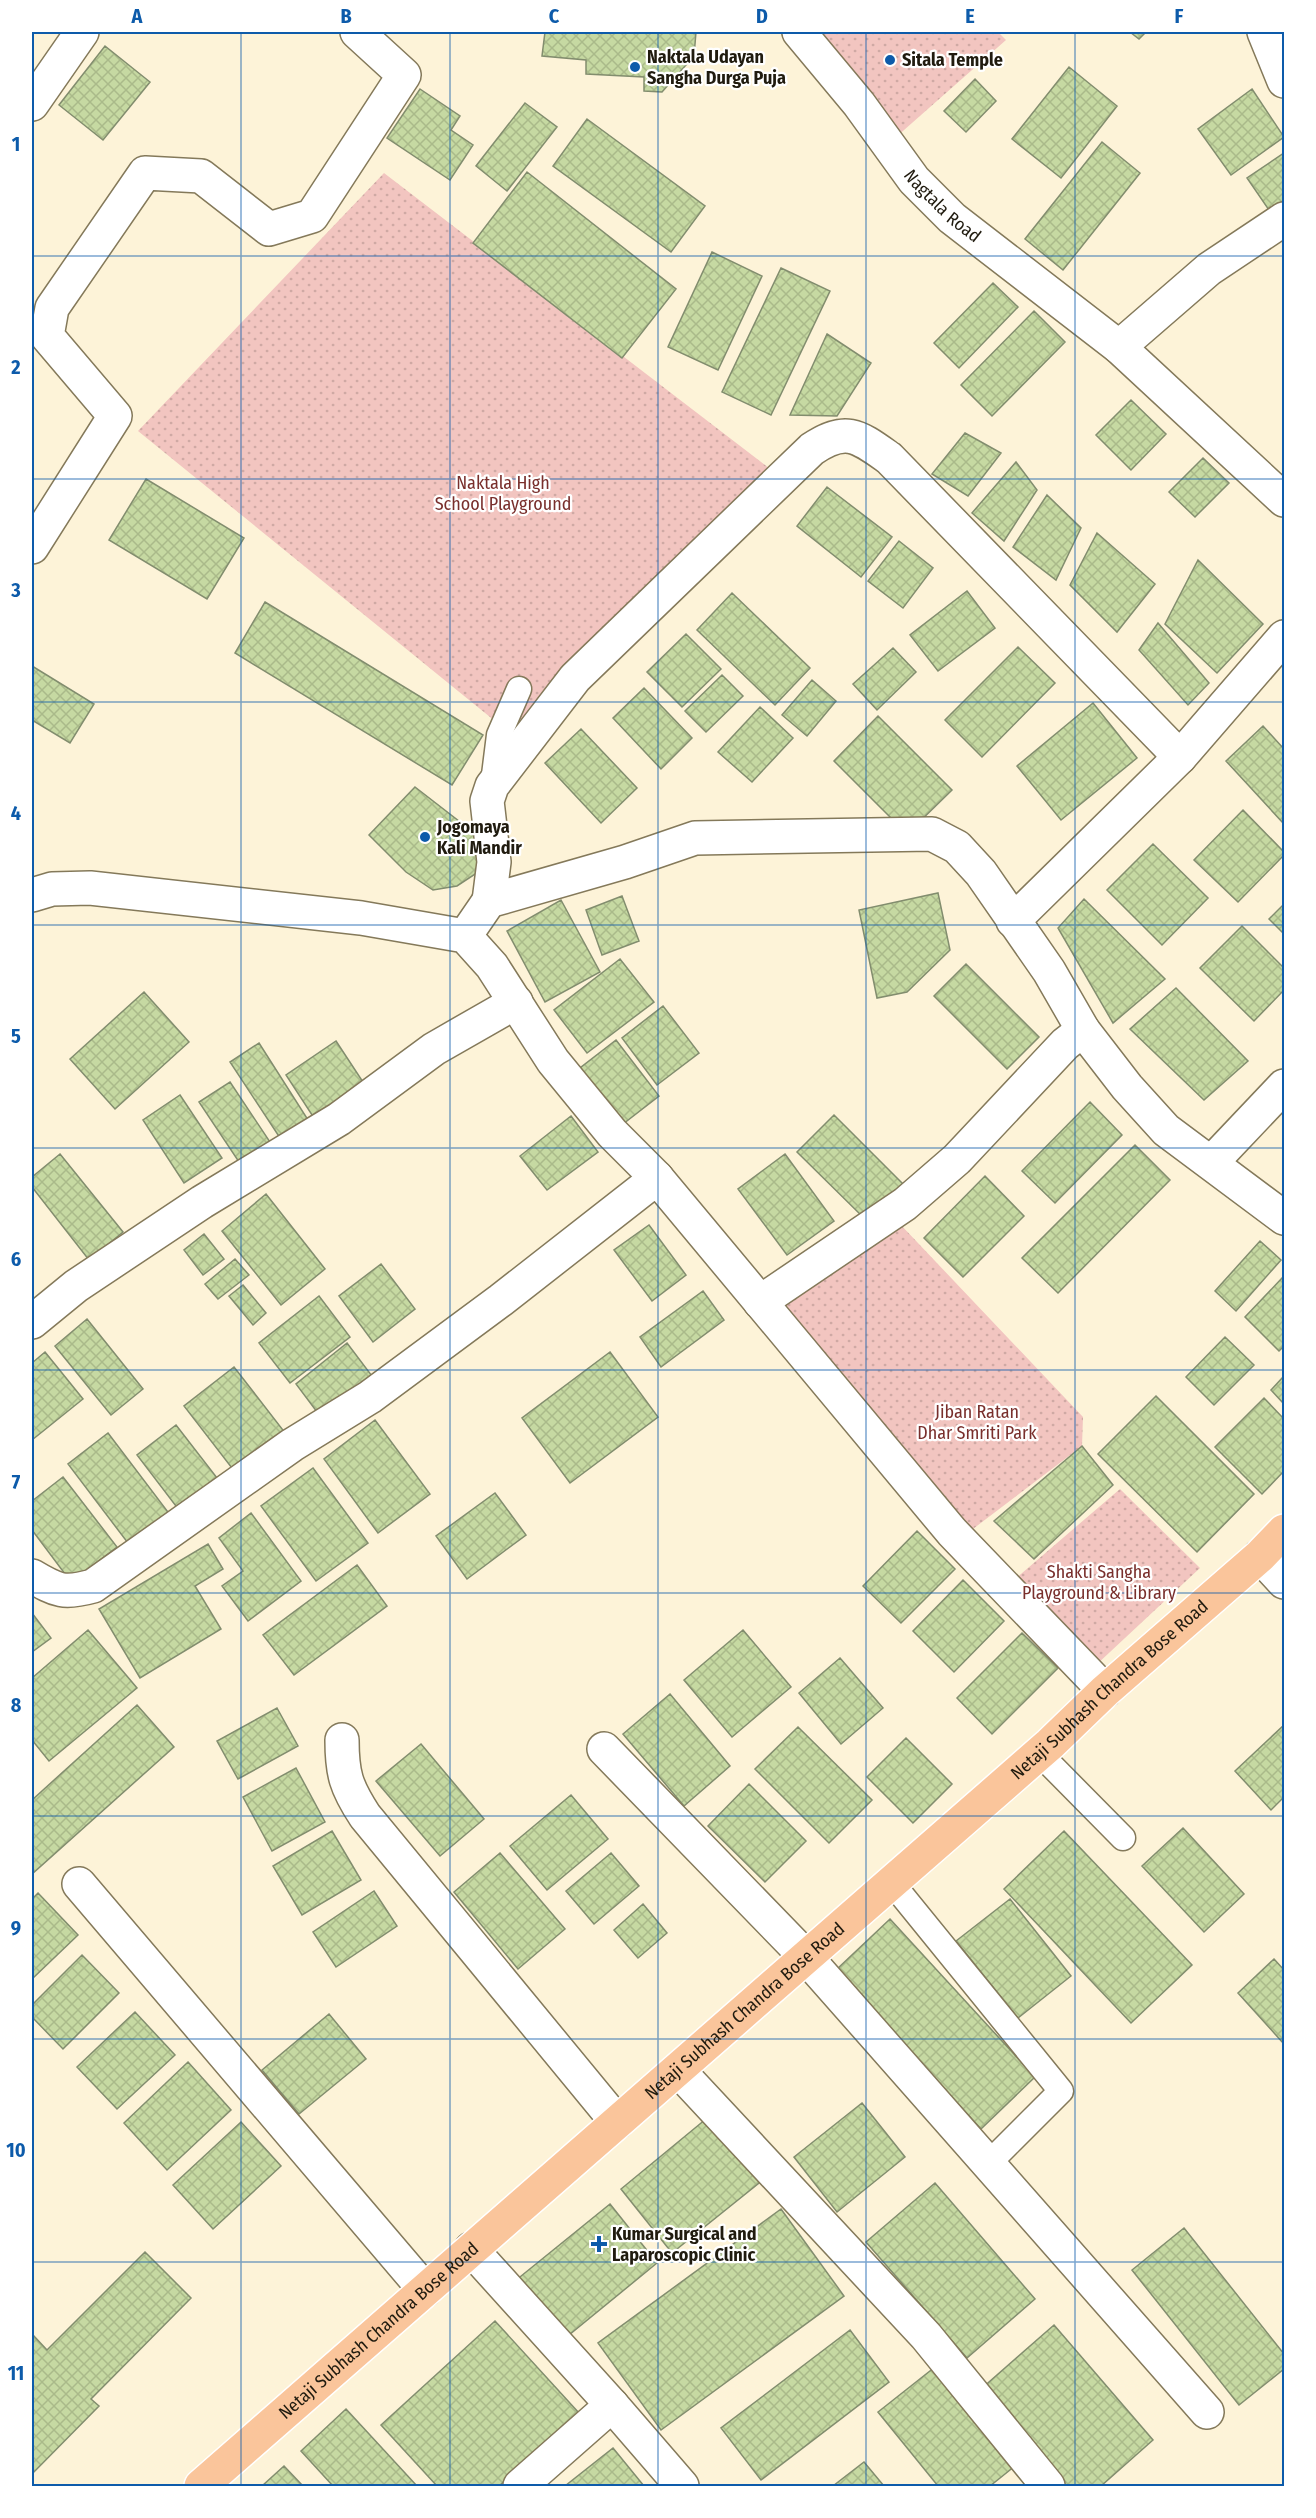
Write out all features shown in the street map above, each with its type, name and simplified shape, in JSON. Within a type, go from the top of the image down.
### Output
[{"type":"main road","name":"Netaji Subhash Chandra Bose Road","points":[[201,2487],[892,1883],[1039,1753],[1105,1691],[1260,1556],[1284,1531]]},
{"type":"street","points":[[32,104],[82,32]]},
{"type":"street","points":[[32,547],[115,416],[47,336],[52,308],[145,173],[201,177],[269,229],[312,216],[404,75],[357,32]]},
{"type":"street","name":"Nagtala Road","points":[[800,32],[859,104],[914,180],[952,218],[1119,346],[1284,500]]},
{"type":"street","points":[[1264,32],[1284,81]]},
{"type":"street","points":[[1119,346],[1209,268],[1284,219]]},
{"type":"street","points":[[465,936],[489,902],[494,862],[487,818],[487,801],[492,786],[575,678],[812,449],[831,436],[853,436],[888,458],[1179,757]]},
{"type":"street","points":[[1013,921],[1179,757],[1284,637]]},
{"type":"street","points":[[489,902],[625,862],[695,838],[932,834],[957,848],[981,873],[1049,971],[1083,1030],[1126,1087],[1166,1130],[1212,1162],[1284,1218]]},
{"type":"street","points":[[32,895],[52,889],[90,888],[361,918],[465,936],[492,966],[554,1061],[612,1133],[657,1178],[952,1532],[1105,1691]]},
{"type":"street","points":[[32,1322],[76,1286],[202,1202],[339,1119],[434,1049],[516,1002]]},
{"type":"street","points":[[760,1302],[905,1204],[957,1160],[1065,1044],[1083,1030]]},
{"type":"street","points":[[1212,1162],[1284,1086]]},
{"type":"street","points":[[32,1576],[54,1590],[72,1592],[93,1586],[292,1445],[370,1397],[501,1300],[657,1178]]},
{"type":"street","points":[[1260,1556],[1284,1582]]},
{"type":"street","points":[[342,1740],[342,1762],[348,1791],[365,1816],[617,2122]]},
{"type":"street","points":[[604,1749],[806,1958],[1207,2412]]},
{"type":"street","points":[[78,1884],[425,2290]]},
{"type":"street","points":[[678,2070],[926,2336],[1047,2487]]},
{"type":"street","points":[[471,2249],[612,2405],[682,2487]]},
{"type":"street","points":[[520,2487],[612,2405]]},
{"type":"lane","points":[[492,786],[499,735],[519,689]]},
{"type":"lane","points":[[1039,1753],[1124,1838]]},
{"type":"lane","points":[[892,1883],[1061,2091],[988,2164]]},
{"type":"green space","points":[[813,32],[998,32],[1006,40],[895,138]]},
{"type":"green space","name":"Naktala High School Playground","points":[[384,173],[782,478],[516,738],[138,431]]},
{"type":"green space","name":"Jiban Ratan Dhar Smriti Park","points":[[899,1223],[1083,1417],[1082,1446],[965,1535],[782,1308]]},
{"type":"green space","name":"Shakti Sangha Playground & Library","points":[[1120,1489],[1200,1568],[1095,1666],[1015,1579]]},
{"type":"building","name":"Naktala Udayan Sangha Durga Puja","points":[[545,32],[696,32],[694,56],[662,92],[644,91],[644,77],[586,74],[586,60],[542,56]]},
{"type":"building","points":[[1130,32],[1146,32],[1139,39]]},
{"type":"building","points":[[105,46],[150,82],[103,140],[59,105]]},
{"type":"building","points":[[1069,67],[1117,106],[1061,178],[1012,139]]},
{"type":"building","points":[[975,79],[996,101],[966,132],[944,111]]},
{"type":"building","points":[[420,89],[460,116],[451,130],[473,145],[450,180],[387,138]]},
{"type":"building","points":[[1252,89],[1284,137],[1231,175],[1198,129]]},
{"type":"building","points":[[525,103],[557,127],[507,191],[476,166]]},
{"type":"building","points":[[587,119],[705,206],[671,252],[553,166]]},
{"type":"building","points":[[1102,142],[1140,173],[1063,270],[1025,239]]},
{"type":"building","points":[[1284,153],[1284,203],[1271,213],[1247,178]]},
{"type":"building","points":[[527,172],[676,289],[622,358],[473,243]]},
{"type":"building","points":[[712,252],[762,276],[718,370],[668,347]]},
{"type":"building","points":[[781,268],[830,291],[771,415],[722,392]]},
{"type":"building","points":[[993,283],[1018,307],[959,368],[934,343]]},
{"type":"building","points":[[1034,311],[1065,342],[992,416],[961,385]]},
{"type":"building","points":[[827,334],[871,363],[837,416],[790,415]]},
{"type":"building","points":[[1131,400],[1166,434],[1131,470],[1096,435]]},
{"type":"building","points":[[965,433],[1001,453],[968,496],[932,474]]},
{"type":"building","points":[[1203,458],[1229,483],[1195,517],[1169,492]]},
{"type":"building","points":[[1016,462],[1037,490],[1004,541],[972,513]]},
{"type":"building","points":[[146,479],[244,538],[207,599],[109,540]]},
{"type":"building","points":[[827,487],[892,537],[861,577],[797,526]]},
{"type":"building","points":[[1047,495],[1081,528],[1056,580],[1013,547]]},
{"type":"building","points":[[1097,533],[1155,584],[1117,632],[1070,585]]},
{"type":"building","points":[[899,541],[933,568],[903,608],[868,581]]},
{"type":"building","points":[[1198,560],[1263,624],[1217,673],[1165,624]]},
{"type":"building","points":[[967,591],[995,628],[938,671],[910,635]]},
{"type":"building","points":[[732,593],[810,668],[775,705],[697,630]]},
{"type":"building","points":[[265,602],[483,735],[452,785],[235,653]]},
{"type":"building","points":[[1158,623],[1209,683],[1188,705],[1139,650]]},
{"type":"building","points":[[686,634],[721,669],[682,707],[647,672]]},
{"type":"building","points":[[1018,647],[1055,683],[982,757],[945,720]]},
{"type":"building","points":[[893,648],[916,672],[877,710],[853,684]]},
{"type":"building","points":[[32,666],[94,704],[70,743],[32,720]]},
{"type":"building","points":[[722,675],[743,696],[706,732],[685,711]]},
{"type":"building","points":[[812,680],[836,701],[807,736],[782,715]]},
{"type":"building","points":[[644,688],[692,738],[661,769],[613,718]]},
{"type":"building","points":[[1093,703],[1137,758],[1061,820],[1017,766]]},
{"type":"building","points":[[760,707],[793,738],[752,782],[718,752]]},
{"type":"building","points":[[878,716],[952,790],[907,834],[834,761]]},
{"type":"building","points":[[1263,726],[1284,749],[1284,824],[1226,761]]},
{"type":"building","points":[[581,729],[637,788],[601,823],[545,763]]},
{"type":"building","name":"Jogomaya Kali Mandir","points":[[415,787],[482,839],[489,865],[457,886],[433,890],[406,872],[369,835]]},
{"type":"building","points":[[1243,810],[1284,852],[1284,855],[1238,902],[1194,860]]},
{"type":"building","points":[[1153,844],[1208,898],[1162,945],[1107,890]]},
{"type":"building","points":[[938,893],[950,950],[907,992],[877,998],[859,910]]},
{"type":"building","points":[[622,896],[639,941],[602,955],[586,910]]},
{"type":"building","points":[[1084,899],[1165,979],[1113,1023],[1058,928]]},
{"type":"building","points":[[561,900],[600,972],[545,1002],[507,931]]},
{"type":"building","points":[[1284,904],[1284,934],[1269,919]]},
{"type":"building","points":[[1242,926],[1284,968],[1284,990],[1254,1021],[1200,968]]},
{"type":"building","points":[[620,959],[654,1002],[587,1053],[554,1010]]},
{"type":"building","points":[[966,964],[1039,1037],[1007,1069],[934,996]]},
{"type":"building","points":[[1176,988],[1248,1061],[1204,1100],[1130,1029]]},
{"type":"building","points":[[144,992],[189,1042],[115,1109],[70,1059]]},
{"type":"building","points":[[663,1006],[699,1053],[657,1085],[622,1038]]},
{"type":"building","points":[[616,1040],[659,1096],[623,1124],[580,1068]]},
{"type":"building","points":[[336,1041],[365,1085],[314,1118],[286,1075]]},
{"type":"building","points":[[259,1043],[310,1123],[282,1141],[230,1062]]},
{"type":"building","points":[[230,1082],[270,1142],[239,1162],[199,1102]]},
{"type":"building","points":[[180,1095],[222,1158],[184,1183],[143,1120]]},
{"type":"building","points":[[1090,1102],[1122,1135],[1055,1203],[1022,1171]]},
{"type":"building","points":[[834,1115],[904,1185],[867,1221],[797,1152]]},
{"type":"building","points":[[571,1116],[598,1152],[547,1190],[520,1156]]},
{"type":"building","points":[[1135,1145],[1170,1180],[1058,1293],[1022,1258]]},
{"type":"building","points":[[60,1154],[123,1232],[89,1260],[32,1187],[32,1177]]},
{"type":"building","points":[[785,1154],[834,1221],[787,1255],[738,1189]]},
{"type":"building","points":[[985,1176],[1024,1216],[963,1277],[924,1238]]},
{"type":"building","points":[[266,1194],[325,1269],[281,1305],[222,1231]]},
{"type":"building","points":[[649,1225],[686,1275],[652,1301],[614,1250]]},
{"type":"building","points":[[204,1234],[224,1259],[203,1275],[184,1250]]},
{"type":"building","points":[[1260,1241],[1281,1260],[1236,1311],[1215,1291]]},
{"type":"building","points":[[235,1259],[249,1275],[218,1299],[205,1284]]},
{"type":"building","points":[[381,1264],[415,1309],[373,1342],[339,1296]]},
{"type":"building","points":[[1284,1276],[1284,1346],[1279,1351],[1245,1317]]},
{"type":"building","points":[[243,1285],[266,1313],[253,1325],[229,1296]]},
{"type":"building","points":[[703,1291],[724,1320],[661,1367],[640,1337]]},
{"type":"building","points":[[319,1296],[350,1337],[290,1383],[259,1343]]},
{"type":"building","points":[[87,1319],[143,1389],[111,1415],[55,1346]]},
{"type":"building","points":[[1225,1337],[1254,1365],[1214,1405],[1186,1377]]},
{"type":"building","points":[[347,1343],[372,1376],[320,1416],[296,1384]]},
{"type":"building","points":[[45,1352],[83,1399],[32,1440],[32,1363]]},
{"type":"building","points":[[610,1352],[658,1417],[570,1483],[522,1418]]},
{"type":"building","points":[[234,1367],[286,1434],[235,1472],[184,1406]]},
{"type":"building","points":[[1284,1376],[1284,1404],[1271,1390]]},
{"type":"building","points":[[1156,1396],[1254,1494],[1197,1552],[1098,1454]]},
{"type":"building","points":[[1264,1398],[1284,1419],[1284,1471],[1262,1494],[1215,1447]]},
{"type":"building","points":[[375,1420],[430,1494],[378,1533],[324,1459]]},
{"type":"building","points":[[176,1425],[221,1483],[182,1514],[137,1455]]},
{"type":"building","points":[[108,1433],[171,1516],[131,1547],[68,1464]]},
{"type":"building","points":[[1082,1446],[1113,1485],[1034,1559],[994,1521]]},
{"type":"building","points":[[313,1468],[368,1543],[316,1581],[261,1506]]},
{"type":"building","points":[[63,1477],[117,1547],[71,1582],[32,1530],[32,1501]]},
{"type":"building","points":[[495,1493],[526,1535],[467,1579],[436,1536]]},
{"type":"building","points":[[251,1513],[301,1581],[248,1621],[222,1586],[243,1571],[219,1538]]},
{"type":"building","points":[[917,1531],[955,1569],[901,1623],[863,1586]]},
{"type":"building","points":[[208,1544],[223,1569],[195,1586],[221,1629],[140,1678],[99,1609]]},
{"type":"building","points":[[357,1565],[387,1606],[294,1675],[263,1635]]},
{"type":"building","points":[[963,1580],[1004,1621],[954,1672],[913,1631]]},
{"type":"building","points":[[32,1613],[51,1638],[32,1652]]},
{"type":"building","points":[[88,1630],[137,1688],[49,1761],[32,1740],[32,1678]]},
{"type":"building","points":[[743,1630],[791,1687],[732,1737],[684,1680]]},
{"type":"building","points":[[1022,1633],[1058,1668],[992,1734],[957,1698]]},
{"type":"building","points":[[840,1658],[883,1708],[841,1744],[799,1693]]},
{"type":"building","points":[[670,1694],[730,1766],[684,1806],[623,1734]]},
{"type":"building","points":[[137,1705],[174,1747],[32,1874],[32,1800]]},
{"type":"building","points":[[277,1708],[298,1746],[238,1779],[217,1741]]},
{"type":"building","points":[[1284,1725],[1284,1797],[1271,1810],[1235,1771]]},
{"type":"building","points":[[798,1727],[872,1800],[829,1843],[755,1769]]},
{"type":"building","points":[[906,1738],[952,1784],[913,1823],[867,1777]]},
{"type":"building","points":[[421,1744],[484,1819],[440,1856],[376,1781]]},
{"type":"building","points":[[296,1768],[325,1822],[272,1851],[243,1797]]},
{"type":"building","points":[[749,1784],[806,1841],[765,1882],[708,1826]]},
{"type":"building","points":[[571,1795],[608,1839],[547,1890],[510,1846]]},
{"type":"building","points":[[1183,1828],[1244,1894],[1204,1932],[1142,1866]]},
{"type":"building","points":[[332,1831],[361,1880],[302,1915],[273,1866]]},
{"type":"building","points":[[1064,1831],[1192,1965],[1131,2023],[1004,1889]]},
{"type":"building","points":[[500,1853],[565,1929],[518,1969],[454,1892]]},
{"type":"building","points":[[611,1853],[639,1886],[594,1924],[566,1891]]},
{"type":"building","points":[[374,1891],[397,1926],[336,1967],[313,1932]]},
{"type":"building","points":[[38,1893],[78,1935],[32,1979],[32,1899]]},
{"type":"building","points":[[1010,1899],[1071,1976],[1018,2018],[956,1941]]},
{"type":"building","points":[[643,1904],[667,1933],[638,1958],[614,1930]]},
{"type":"building","points":[[890,1919],[1035,2077],[981,2129],[836,1970]]},
{"type":"building","points":[[82,1955],[119,1993],[63,2049],[32,2017],[32,2005]]},
{"type":"building","points":[[1274,1959],[1284,1970],[1284,2044],[1238,1993]]},
{"type":"building","points":[[135,2012],[175,2055],[117,2109],[77,2067]]},
{"type":"building","points":[[329,2014],[366,2059],[299,2114],[262,2070]]},
{"type":"building","points":[[188,2062],[231,2110],[167,2170],[124,2123]]},
{"type":"building","points":[[862,2103],[905,2157],[837,2212],[794,2157]]},
{"type":"building","points":[[712,2114],[764,2179],[672,2253],[621,2189]]},
{"type":"building","points":[[241,2122],[281,2166],[213,2229],[173,2185]]},
{"type":"building","points":[[935,2183],[1035,2299],[967,2358],[866,2242]]},
{"type":"building","points":[[610,2204],[657,2263],[558,2344],[510,2285]]},
{"type":"building","points":[[781,2209],[844,2296],[661,2430],[598,2343]]},
{"type":"building","points":[[1184,2228],[1284,2354],[1284,2369],[1239,2405],[1132,2270]]},
{"type":"building","points":[[145,2252],[191,2298],[91,2399],[99,2406],[32,2474],[32,2334],[47,2350]]},
{"type":"building","points":[[495,2321],[579,2413],[499,2486],[437,2486],[381,2425]]},
{"type":"building","points":[[1054,2325],[1153,2440],[1101,2486],[1065,2486],[981,2389]]},
{"type":"building","points":[[850,2330],[889,2382],[761,2480],[721,2428]]},
{"type":"building","points":[[935,2367],[1015,2466],[990,2486],[938,2486],[878,2412]]},
{"type":"building","points":[[346,2409],[417,2486],[333,2486],[301,2451]]},
{"type":"building","points":[[613,2448],[644,2486],[565,2486]]},
{"type":"building","points":[[864,2462],[884,2486],[833,2486]]},
{"type":"building","points":[[284,2466],[303,2486],[262,2486]]},
{"type":"place","name":"Sitala Temple","points":[[890,60]]},
{"type":"place","name":"Naktala Udayan Sangha Durga Puja","points":[[635,67]]},
{"type":"place","name":"Jogomaya Kali Mandir","points":[[425,837]]},
{"type":"place","name":"Kumar Surgical and Laparoscopic Clinic","points":[[599,2244]]}]
